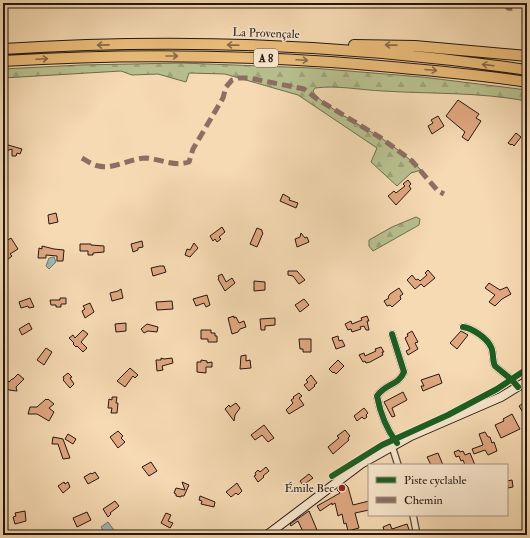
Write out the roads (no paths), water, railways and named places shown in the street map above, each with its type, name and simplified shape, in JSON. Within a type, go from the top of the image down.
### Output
[{"type":"highway","name":"La Provençale","points":[[3,49],[147,44],[272,46],[403,56],[527,70]]},
{"type":"highway","points":[[272,46],[415,46],[527,56]]},
{"type":"highway","name":"La Provençale","points":[[3,61],[55,58],[150,56],[263,58],[357,63],[432,70],[527,82]]},
{"type":"main road","points":[[267,535],[361,464],[394,445],[501,397],[527,381]]},
{"type":"street","points":[[463,327],[471,329],[488,342],[492,348],[495,366],[518,387]]},
{"type":"street","points":[[392,334],[404,372],[401,379],[382,389],[377,396],[378,403],[391,435],[398,464]]},
{"type":"street","points":[[412,516],[418,535]]},
{"type":"water","points":[[54,257],[56,262],[49,269],[46,266],[49,258]]},
{"type":"water","points":[[108,522],[116,533],[112,535],[106,535],[101,527]]},
{"type":"place","name":"Émile Bec","points":[[342,488]]}]
